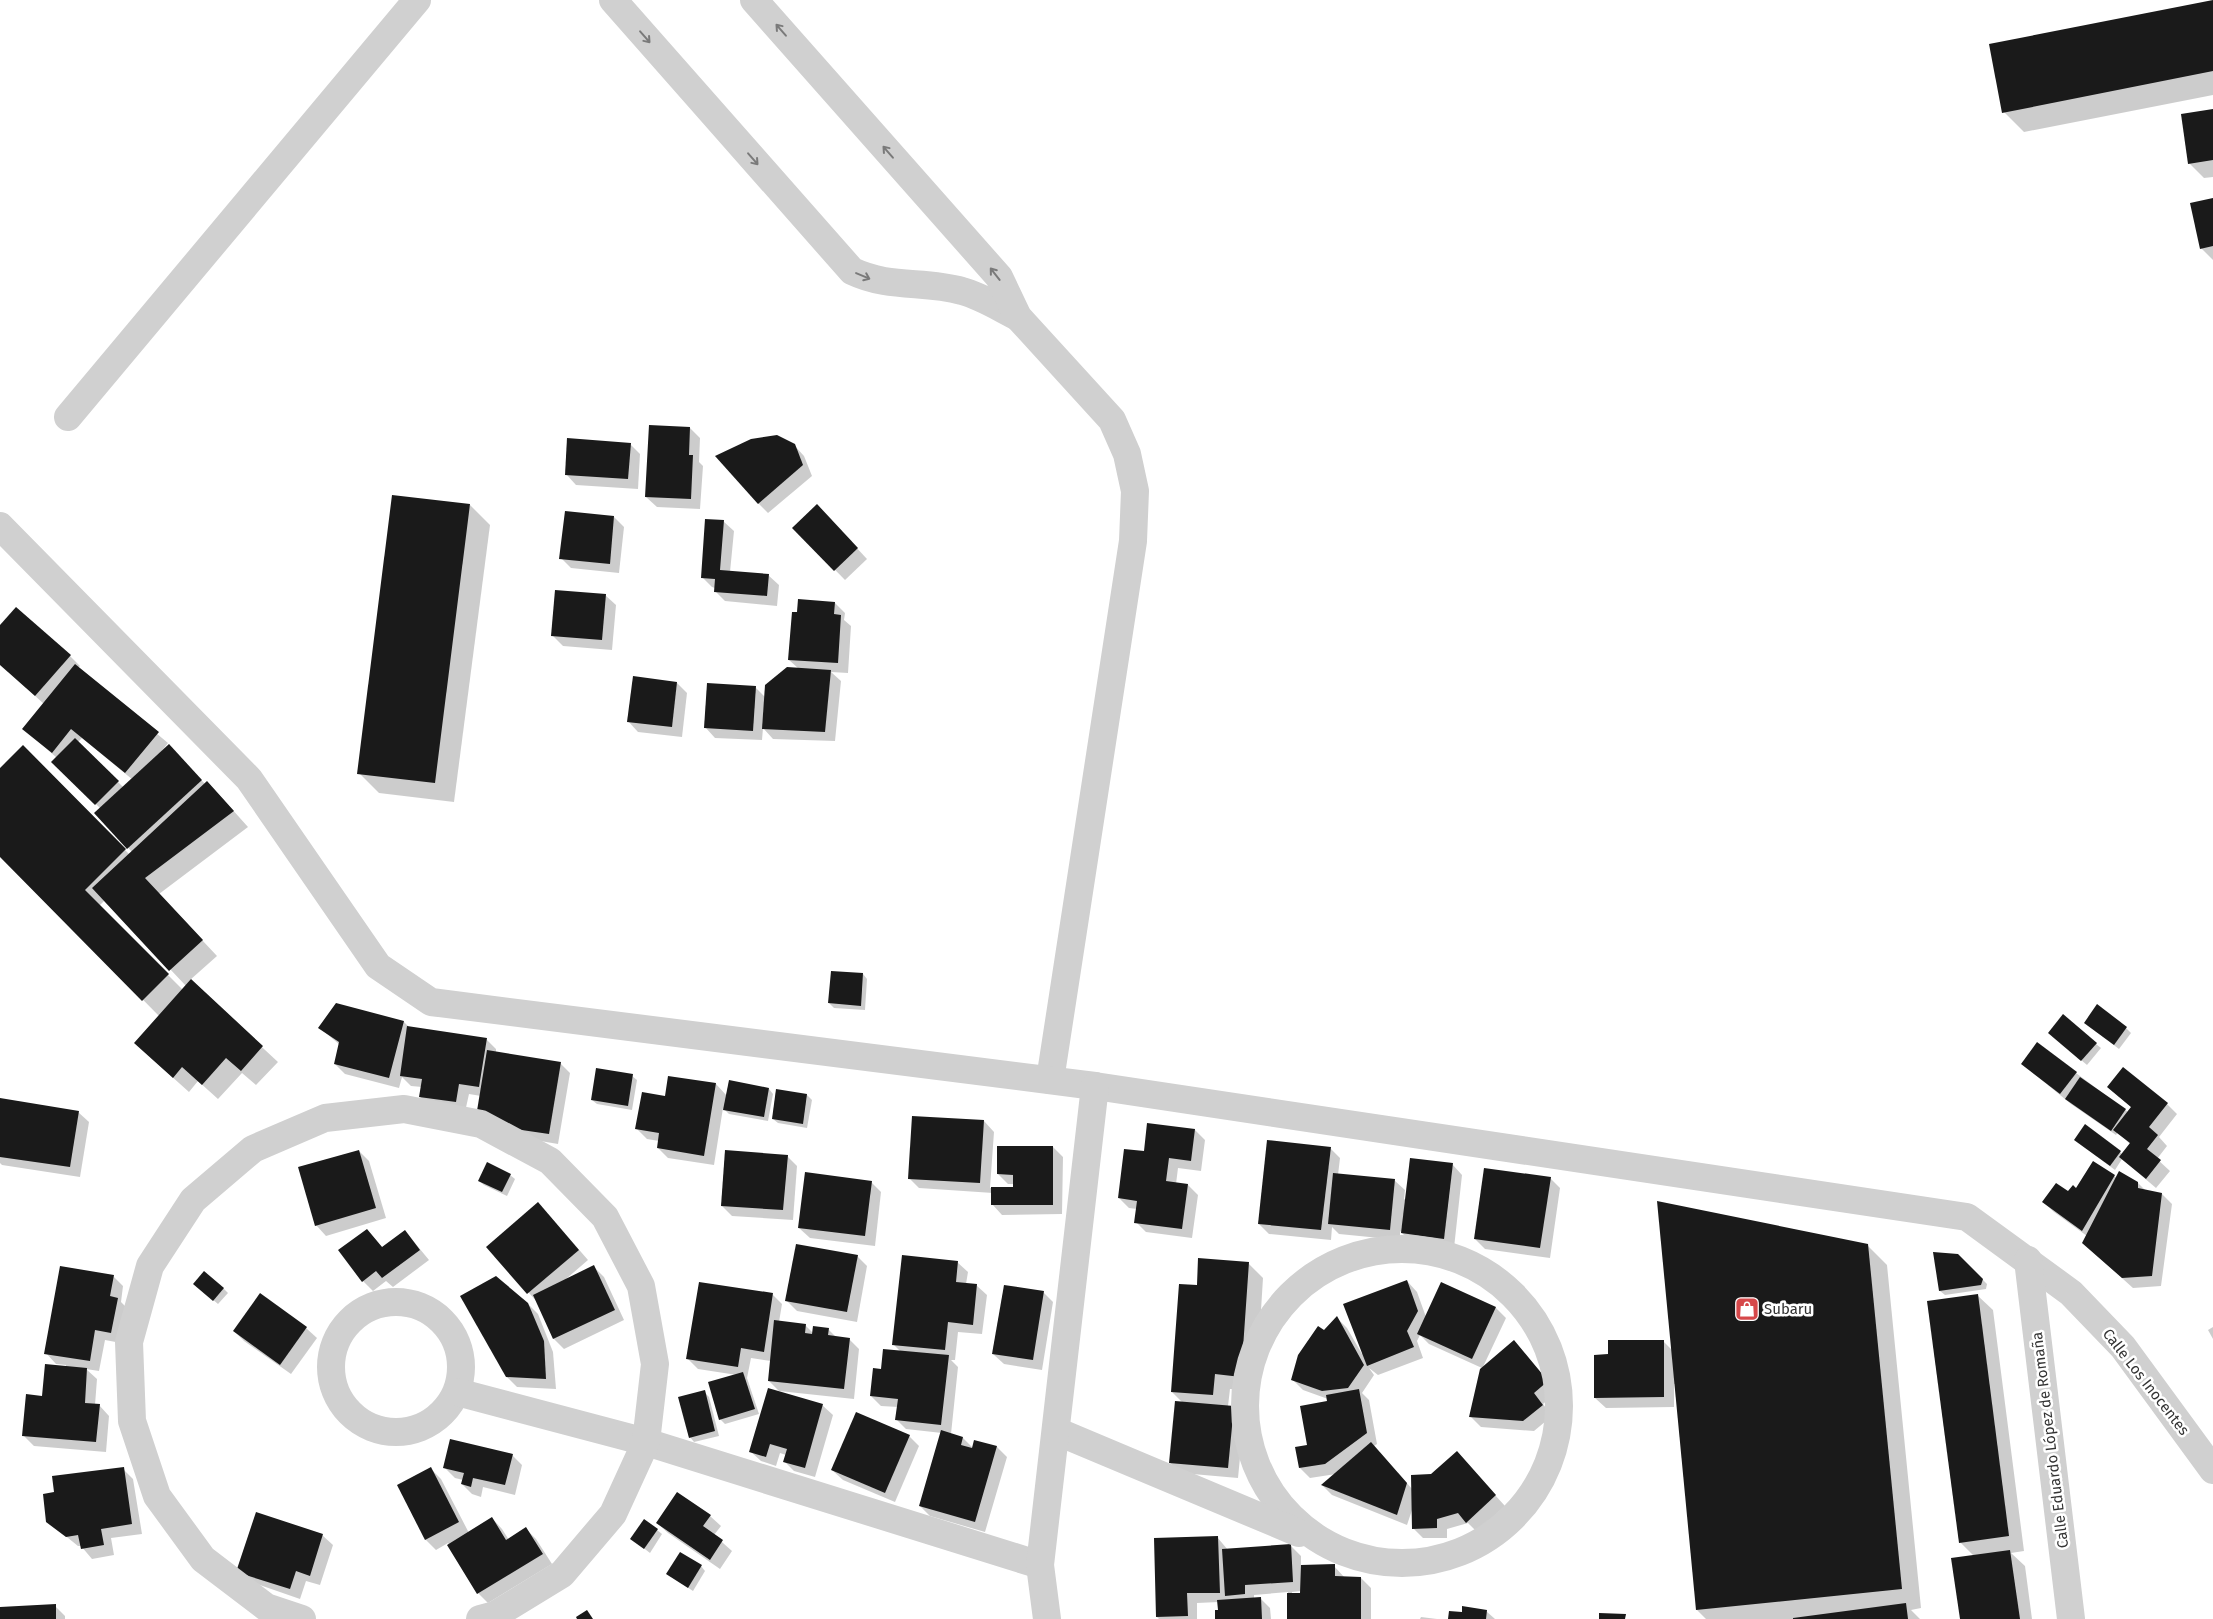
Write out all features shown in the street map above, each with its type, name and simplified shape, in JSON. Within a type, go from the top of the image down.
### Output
[{"type":"street","points":[[68,416],[417,0]]},
{"type":"street","points":[[613,0],[852,271],[869,279],[890,283],[962,291],[1018,317]]},
{"type":"street","points":[[754,0],[999,277],[1018,317],[1112,420],[1127,454],[1135,491],[1133,541],[1050,1080]]},
{"type":"street","name":"Calle Los Inocentes","points":[[4,540],[249,779],[378,966],[431,1002],[1095,1086],[1967,1217],[2071,1293],[2122,1347],[2213,1470]]},
{"type":"street","points":[[1047,1619],[1040,1565],[1095,1086]]},
{"type":"street","points":[[302,1619],[266,1606],[203,1559],[157,1496],[132,1421],[129,1342],[150,1266],[193,1200],[253,1149],[326,1118],[404,1109],[481,1124],[550,1161],[605,1217],[642,1286],[655,1364],[646,1442],[613,1514],[562,1574],[494,1615],[480,1619]]},
{"type":"street","points":[[1056,1431],[1319,1541],[1365,1560],[1414,1564],[1462,1552],[1505,1525],[1537,1488],[1556,1442],[1560,1392],[1548,1344],[1522,1302],[1484,1270],[1433,1250],[1378,1249],[1326,1267],[1283,1301],[1255,1348],[1249,1375],[1244,1402],[1251,1456],[1277,1505],[1319,1541]]},
{"type":"street","name":"Calle Eduardo López de Romaña","points":[[2028,1260],[2072,1619]]},
{"type":"street","points":[[400,1301],[417,1304],[433,1312],[446,1324],[456,1339],[461,1356],[462,1374],[457,1392],[448,1407],[436,1420],[420,1429],[385,1432],[368,1426],[352,1417],[341,1403],[334,1387],[331,1369],[333,1352],[339,1335],[350,1320],[364,1310],[400,1301]]},
{"type":"street","points":[[457,1392],[646,1442],[1040,1565]]},
{"type":"building","points":[[2213,0],[2213,71],[2002,113],[1989,44]]},
{"type":"building","points":[[2213,109],[2213,160],[2188,164],[2181,114]]},
{"type":"building","points":[[2213,198],[2213,246],[2200,249],[2190,203]]},
{"type":"building","points":[[649,425],[690,427],[689,455],[693,455],[691,499],[645,497]]},
{"type":"building","points":[[777,435],[795,444],[803,465],[758,504],[715,456],[751,439]]},
{"type":"building","points":[[567,438],[631,443],[628,479],[565,475]]},
{"type":"building","points":[[392,495],[470,504],[435,783],[357,774]]},
{"type":"building","points":[[817,504],[858,548],[834,571],[792,528]]},
{"type":"building","points":[[565,511],[614,516],[610,564],[559,559]]},
{"type":"building","points":[[705,519],[724,520],[720,570],[769,574],[767,596],[714,592],[715,579],[701,578]]},
{"type":"building","points":[[555,590],[606,594],[602,640],[551,636]]},
{"type":"building","points":[[798,599],[835,602],[834,614],[841,615],[838,663],[788,660],[792,612],[797,612]]},
{"type":"building","points":[[16,607],[71,655],[35,696],[0,665],[0,625]]},
{"type":"building","points":[[75,664],[159,732],[125,773],[71,729],[52,753],[22,729]]},
{"type":"building","points":[[787,667],[831,670],[825,732],[762,729],[765,685]]},
{"type":"building","points":[[633,676],[677,682],[672,727],[627,722]]},
{"type":"building","points":[[707,683],[756,686],[753,731],[704,728]]},
{"type":"building","points":[[75,738],[119,781],[95,805],[51,762]]},
{"type":"building","points":[[169,744],[202,780],[127,849],[94,813]]},
{"type":"building","points":[[23,745],[126,849],[85,890],[169,974],[142,1001],[0,857],[0,768]]},
{"type":"building","points":[[207,781],[234,811],[145,878],[203,940],[169,971],[92,888]]},
{"type":"building","points":[[831,971],[863,973],[861,1006],[828,1003]]},
{"type":"building","points":[[191,979],[263,1046],[241,1071],[226,1058],[202,1085],[182,1067],[173,1078],[134,1043]]},
{"type":"building","points":[[336,1003],[404,1021],[389,1078],[334,1064],[339,1042],[318,1028]]},
{"type":"building","points":[[2097,1004],[2127,1027],[2114,1045],[2084,1023]]},
{"type":"building","points":[[2063,1014],[2097,1043],[2081,1061],[2048,1033]]},
{"type":"building","points":[[407,1026],[487,1038],[479,1087],[459,1084],[456,1102],[419,1097],[422,1079],[400,1076]]},
{"type":"building","points":[[2037,1042],[2077,1072],[2060,1094],[2021,1064]]},
{"type":"building","points":[[487,1050],[561,1062],[549,1134],[475,1123]]},
{"type":"building","points":[[2123,1067],[2168,1103],[2149,1127],[2158,1135],[2147,1149],[2161,1160],[2146,1179],[2119,1157],[2130,1143],[2113,1130],[2131,1107],[2107,1087]]},
{"type":"building","points":[[596,1068],[633,1074],[628,1106],[591,1100]]},
{"type":"building","points":[[668,1076],[716,1083],[704,1156],[657,1148],[659,1133],[635,1129],[642,1092],[665,1096]]},
{"type":"building","points":[[2080,1077],[2126,1109],[2111,1131],[2065,1099]]},
{"type":"building","points":[[729,1080],[769,1088],[764,1117],[723,1110]]},
{"type":"building","points":[[776,1089],[807,1094],[803,1124],[772,1119]]},
{"type":"building","points":[[0,1098],[79,1111],[70,1167],[0,1157]]},
{"type":"building","points":[[912,1116],[984,1120],[980,1183],[908,1179]]},
{"type":"building","points":[[1147,1123],[1195,1129],[1191,1161],[1169,1158],[1166,1181],[1188,1184],[1182,1229],[1134,1223],[1137,1201],[1118,1198],[1124,1149],[1144,1151]]},
{"type":"building","points":[[2085,1124],[2121,1151],[2110,1166],[2074,1140]]},
{"type":"building","points":[[1267,1140],[1331,1147],[1321,1230],[1258,1224]]},
{"type":"building","points":[[997,1146],[1053,1146],[1053,1205],[991,1205],[991,1187],[1013,1187],[1013,1175],[997,1174]]},
{"type":"building","points":[[359,1150],[376,1208],[315,1226],[298,1167]]},
{"type":"building","points":[[725,1150],[788,1155],[783,1210],[721,1206]]},
{"type":"building","points":[[1410,1158],[1453,1163],[1444,1239],[1401,1233]]},
{"type":"building","points":[[2093,1161],[2115,1175],[2082,1231],[2042,1202],[2056,1183],[2068,1191],[2073,1185],[2076,1188]]},
{"type":"building","points":[[487,1162],[511,1174],[502,1192],[478,1181]]},
{"type":"building","points":[[1484,1168],[1551,1177],[1540,1248],[1474,1239]]},
{"type":"building","points":[[2119,1171],[2138,1182],[2138,1188],[2162,1193],[2152,1276],[2122,1278],[2082,1243]]},
{"type":"building","points":[[805,1172],[872,1181],[865,1236],[798,1228]]},
{"type":"building","points":[[1333,1173],[1395,1179],[1390,1230],[1328,1224]]},
{"type":"building","points":[[1657,1201],[1868,1244],[1902,1589],[1696,1610]]},
{"type":"building","points":[[538,1202],[579,1250],[527,1294],[486,1247]]},
{"type":"building","points":[[367,1229],[382,1247],[405,1230],[420,1250],[382,1278],[376,1271],[362,1282],[338,1250]]},
{"type":"building","points":[[796,1244],[858,1255],[847,1312],[785,1301]]},
{"type":"building","points":[[1933,1252],[1958,1254],[1983,1279],[1981,1285],[1939,1291]]},
{"type":"building","points":[[902,1255],[958,1261],[956,1282],[977,1284],[973,1325],[948,1322],[945,1350],[892,1345]]},
{"type":"building","points":[[1198,1258],[1249,1262],[1241,1377],[1215,1374],[1213,1395],[1171,1392],[1179,1284],[1197,1285]]},
{"type":"building","points":[[594,1265],[615,1310],[553,1339],[533,1295]]},
{"type":"building","points":[[60,1266],[114,1275],[110,1296],[118,1298],[111,1333],[95,1330],[90,1361],[44,1354]]},
{"type":"building","points":[[204,1271],[224,1288],[213,1301],[193,1284]]},
{"type":"building","points":[[496,1276],[528,1303],[544,1341],[546,1379],[506,1377],[460,1296]]},
{"type":"building","points":[[1407,1280],[1418,1311],[1407,1331],[1414,1347],[1367,1366],[1343,1304]]},
{"type":"building","points":[[699,1282],[773,1293],[764,1352],[741,1348],[738,1367],[686,1359]]},
{"type":"building","points":[[1441,1282],[1496,1307],[1472,1359],[1417,1334]]},
{"type":"building","points":[[1004,1285],[1044,1291],[1033,1360],[992,1354]]},
{"type":"building","points":[[260,1293],[307,1327],[280,1365],[233,1331]]},
{"type":"building","points":[[1978,1294],[2009,1536],[1959,1543],[1927,1301]]},
{"type":"building","points":[[1337,1316],[1364,1365],[1348,1388],[1322,1391],[1291,1380],[1298,1355],[1318,1326],[1324,1330]]},
{"type":"building","points":[[774,1320],[806,1324],[805,1333],[812,1334],[813,1326],[829,1328],[828,1335],[850,1338],[844,1389],[768,1381]]},
{"type":"building","points":[[1514,1340],[1548,1381],[1534,1393],[1543,1405],[1523,1421],[1469,1417],[1480,1369]]},
{"type":"building","points":[[1608,1340],[1664,1340],[1664,1397],[1594,1398],[1594,1355],[1608,1354]]},
{"type":"building","points":[[883,1349],[949,1355],[941,1425],[895,1420],[898,1399],[870,1396],[873,1368],[881,1369]]},
{"type":"building","points":[[45,1364],[87,1368],[85,1403],[100,1404],[96,1442],[22,1436],[26,1394],[42,1396]]},
{"type":"building","points":[[743,1372],[755,1409],[719,1420],[708,1382]]},
{"type":"building","points":[[768,1388],[823,1404],[805,1468],[783,1462],[787,1449],[770,1444],[766,1457],[749,1452]]},
{"type":"building","points":[[1359,1389],[1367,1433],[1325,1464],[1299,1468],[1295,1447],[1307,1445],[1300,1406],[1327,1401],[1326,1395]]},
{"type":"building","points":[[705,1390],[715,1431],[689,1438],[678,1397]]},
{"type":"building","points":[[1175,1401],[1234,1406],[1228,1468],[1169,1463]]},
{"type":"building","points":[[856,1412],[910,1435],[885,1493],[831,1470]]},
{"type":"building","points":[[941,1430],[963,1437],[961,1445],[972,1448],[974,1440],[997,1446],[975,1522],[919,1506]]},
{"type":"building","points":[[450,1439],[513,1454],[505,1485],[473,1478],[471,1487],[461,1484],[464,1473],[443,1468]]},
{"type":"building","points":[[1371,1442],[1407,1483],[1397,1515],[1321,1485]]},
{"type":"building","points":[[1457,1451],[1496,1495],[1466,1523],[1458,1513],[1437,1519],[1437,1528],[1412,1529],[1411,1475],[1431,1474]]},
{"type":"building","points":[[124,1467],[132,1524],[101,1529],[104,1545],[81,1549],[78,1535],[66,1537],[46,1522],[43,1494],[54,1492],[52,1476]]},
{"type":"building","points":[[431,1467],[459,1522],[425,1540],[397,1485]]},
{"type":"building","points":[[677,1492],[711,1515],[703,1526],[723,1540],[710,1560],[656,1523]]},
{"type":"building","points":[[256,1512],[323,1534],[310,1576],[296,1571],[290,1589],[236,1572]]},
{"type":"building","points":[[492,1517],[506,1540],[526,1527],[543,1554],[477,1594],[447,1545]]},
{"type":"building","points":[[644,1519],[658,1529],[644,1549],[630,1539]]},
{"type":"building","points":[[1218,1536],[1220,1593],[1187,1593],[1188,1616],[1156,1617],[1154,1538]]},
{"type":"building","points":[[1291,1544],[1293,1582],[1245,1585],[1245,1594],[1225,1596],[1222,1549]]},
{"type":"building","points":[[2010,1550],[2020,1619],[1960,1619],[1951,1558]]},
{"type":"building","points":[[680,1552],[702,1565],[688,1588],[666,1574]]},
{"type":"building","points":[[1335,1564],[1335,1576],[1361,1577],[1361,1619],[1287,1619],[1287,1593],[1300,1593],[1301,1565]]},
{"type":"building","points":[[1261,1597],[1262,1619],[1215,1619],[1215,1610],[1218,1610],[1217,1600]]},
{"type":"building","points":[[1906,1603],[1908,1619],[1793,1619],[1793,1618]]},
{"type":"building","points":[[56,1604],[56,1619],[0,1619],[0,1607]]},
{"type":"building","points":[[1462,1606],[1487,1610],[1486,1619],[1448,1619],[1449,1611],[1462,1612]]},
{"type":"building","points":[[587,1610],[593,1619],[577,1619],[576,1617]]},
{"type":"building","points":[[1599,1613],[1626,1614],[1625,1619],[1599,1619]]},
{"type":"place","name":"Subaru","points":[[1747,1309]]}]
